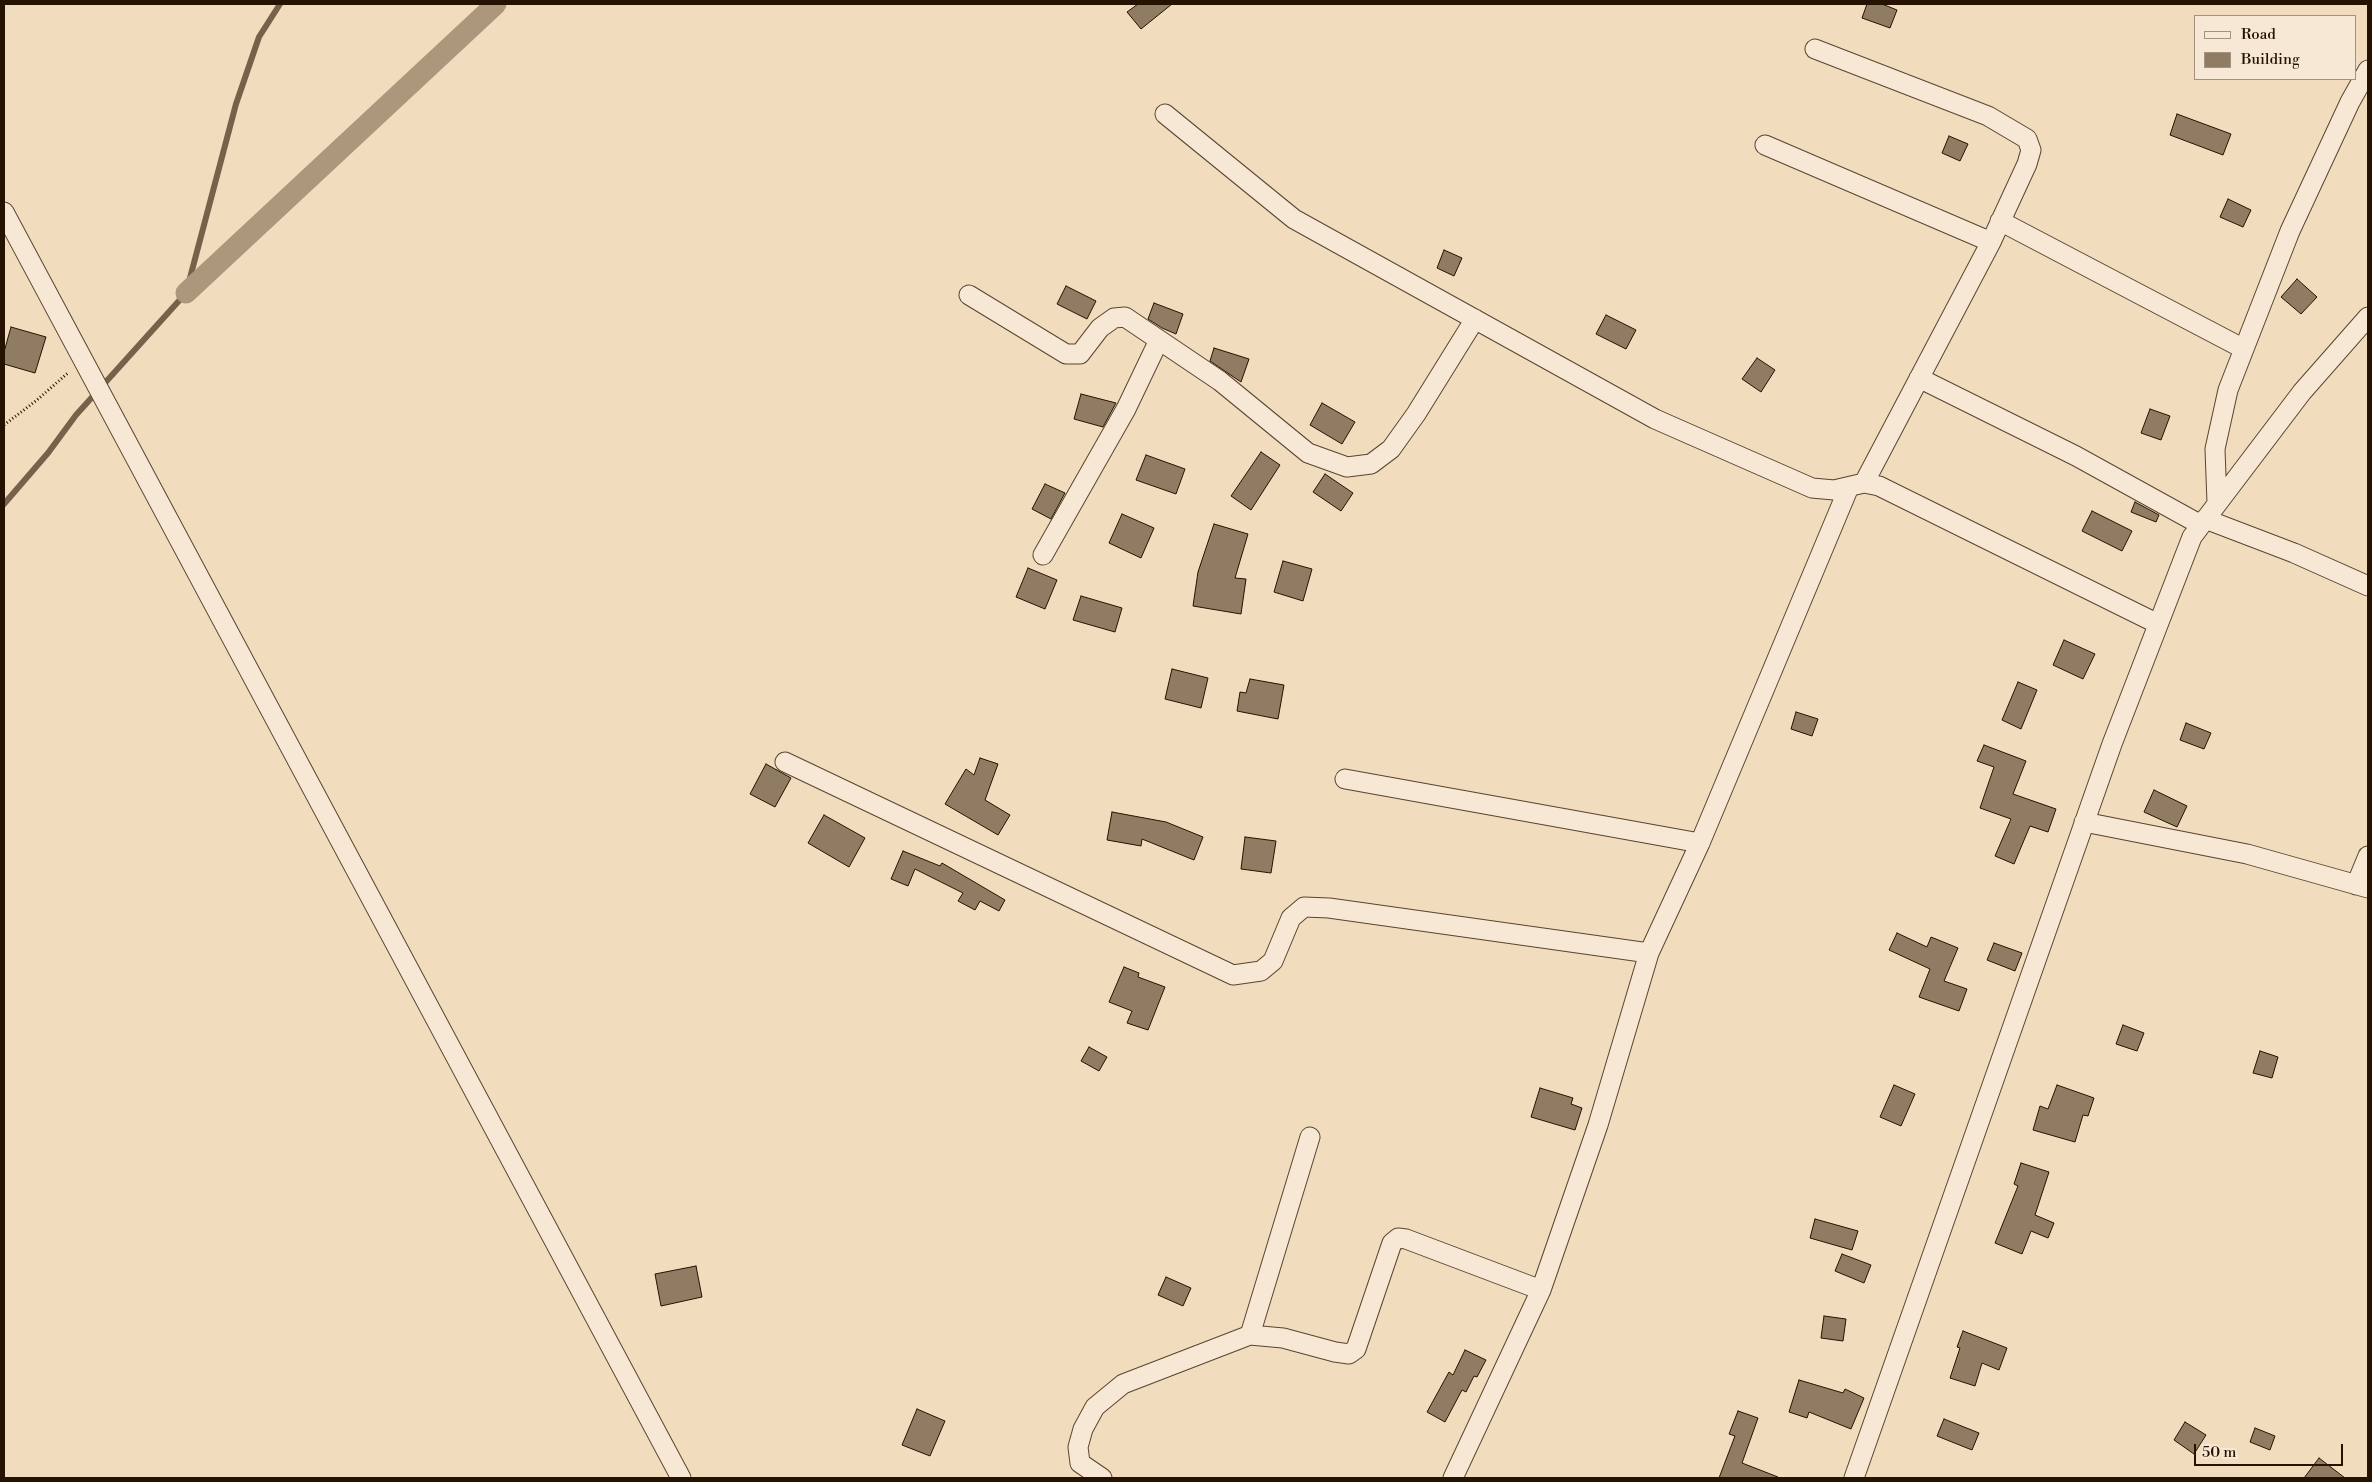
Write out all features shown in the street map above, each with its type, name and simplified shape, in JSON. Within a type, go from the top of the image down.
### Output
[{"type":"street","points":[[1453,1478],[1541,1290],[1598,1125],[1649,953],[1700,843],[1857,484],[1919,378],[1990,242],[2027,164],[2031,150],[2027,139],[1988,116],[1815,49]]},
{"type":"street","points":[[2218,503],[2215,449],[2228,390],[2290,230],[2358,78]]},
{"type":"street","points":[[1165,114],[1294,219],[1664,423],[1812,488],[1834,490],[1857,484],[1879,486],[2158,624]]},
{"type":"street","points":[[1765,145],[1990,242]]},
{"type":"street","points":[[4,212],[681,1478]]},
{"type":"street","points":[[2000,221],[2244,349]]},
{"type":"street","points":[[969,295],[1066,354],[1080,354],[1100,328],[1114,318],[1125,317],[1220,381],[1308,453],[1347,467],[1371,464],[1391,449],[1416,414],[1475,319]]},
{"type":"street","points":[[1854,1478],[2112,744],[2192,537],[2302,392],[2368,317]]},
{"type":"street","points":[[1043,555],[1126,409],[1159,340]]},
{"type":"street","points":[[1919,378],[2203,522],[2294,553],[2368,586]]},
{"type":"street","points":[[785,762],[1234,975],[1261,971],[1273,961],[1291,918],[1304,907],[1339,910],[1649,953]]},
{"type":"street","points":[[1345,779],[1700,843]]},
{"type":"street","points":[[2084,822],[2247,854],[2362,886],[2368,856]]},
{"type":"street","points":[[1250,1335],[1310,1137]]},
{"type":"street","points":[[1102,1478],[1080,1463],[1078,1447],[1083,1429],[1095,1407],[1123,1384],[1250,1335],[1283,1338],[1334,1352],[1349,1354],[1356,1349],[1392,1243],[1398,1238],[1406,1239],[1541,1290]]},
{"type":"path","points":[[4,425],[38,400],[82,359]]},
{"type":"building","points":[[1138,4],[1172,4],[1141,29],[1127,12]]},
{"type":"building","points":[[1867,4],[1882,4],[1897,10],[1890,28],[1862,18]]},
{"type":"building","points":[[2177,114],[2231,134],[2223,155],[2170,135]]},
{"type":"building","points":[[1949,136],[1968,144],[1960,161],[1942,153]]},
{"type":"building","points":[[2228,199],[2251,210],[2243,227],[2220,217]]},
{"type":"building","points":[[1444,250],[1462,258],[1454,276],[1437,268]]},
{"type":"building","points":[[2297,279],[2317,297],[2301,314],[2281,297]]},
{"type":"building","points":[[1066,286],[1096,301],[1087,319],[1057,304]]},
{"type":"building","points":[[1154,303],[1183,314],[1176,334],[1148,319]]},
{"type":"building","points":[[1606,315],[1636,330],[1626,349],[1596,334]]},
{"type":"building","points":[[11,327],[46,337],[35,373],[4,364],[4,352]]},
{"type":"building","points":[[1214,348],[1249,359],[1241,382],[1210,361]]},
{"type":"building","points":[[1757,358],[1775,370],[1761,392],[1742,379]]},
{"type":"building","points":[[1081,394],[1116,403],[1103,427],[1074,419]]},
{"type":"building","points":[[1322,403],[1355,422],[1342,444],[1310,425]]},
{"type":"building","points":[[2150,409],[2170,416],[2161,440],[2141,433]]},
{"type":"building","points":[[1261,452],[1280,465],[1251,510],[1231,496]]},
{"type":"building","points":[[1146,455],[1185,469],[1176,494],[1136,480]]},
{"type":"building","points":[[1325,474],[1353,493],[1341,511],[1313,492]]},
{"type":"building","points":[[1045,484],[1065,493],[1051,519],[1032,509]]},
{"type":"building","points":[[2135,502],[2159,515],[2156,522],[2131,512]]},
{"type":"building","points":[[2092,511],[2132,531],[2122,551],[2082,531]]},
{"type":"building","points":[[1122,514],[1154,528],[1141,558],[1109,543]]},
{"type":"building","points":[[1214,524],[1248,534],[1235,578],[1246,579],[1241,614],[1193,606],[1198,572]]},
{"type":"building","points":[[1283,561],[1312,569],[1303,601],[1274,592]]},
{"type":"building","points":[[1028,568],[1057,580],[1045,609],[1016,597]]},
{"type":"building","points":[[1081,596],[1122,608],[1115,632],[1073,620]]},
{"type":"building","points":[[2064,640],[2095,654],[2083,679],[2053,665]]},
{"type":"building","points":[[1172,669],[1208,678],[1201,708],[1165,699]]},
{"type":"building","points":[[1250,679],[1284,685],[1278,719],[1237,711],[1240,692],[1246,693]]},
{"type":"building","points":[[2018,682],[2037,690],[2021,729],[2002,720]]},
{"type":"building","points":[[1796,712],[1818,719],[1812,736],[1791,729]]},
{"type":"building","points":[[2186,723],[2211,733],[2204,749],[2180,740]]},
{"type":"building","points":[[1984,745],[2026,761],[2013,794],[2056,809],[2048,832],[2030,826],[2014,864],[1995,856],[2011,819],[1980,808],[1994,767],[1977,761]]},
{"type":"building","points":[[980,758],[998,764],[985,800],[1010,815],[998,835],[945,804],[966,769],[974,775]]},
{"type":"building","points":[[766,764],[791,778],[775,807],[750,794]]},
{"type":"building","points":[[2154,790],[2187,806],[2177,827],[2144,812]]},
{"type":"building","points":[[1112,812],[1166,822],[1203,837],[1194,860],[1142,839],[1141,846],[1107,840]]},
{"type":"building","points":[[824,815],[865,838],[849,867],[808,843]]},
{"type":"building","points":[[1245,837],[1276,841],[1271,873],[1241,869]]},
{"type":"building","points":[[903,851],[940,866],[942,863],[1005,900],[999,911],[980,901],[975,910],[958,901],[963,893],[915,869],[908,886],[891,879]]},
{"type":"building","points":[[1897,933],[1927,947],[1931,937],[1958,948],[1944,981],[1967,989],[1959,1011],[1919,997],[1930,969],[1889,950]]},
{"type":"building","points":[[1994,943],[2022,953],[2015,971],[1987,960]]},
{"type":"building","points":[[1124,967],[1139,973],[1138,977],[1165,987],[1148,1030],[1127,1023],[1132,1011],[1109,1002]]},
{"type":"building","points":[[2123,1025],[2144,1033],[2137,1051],[2116,1044]]},
{"type":"building","points":[[1089,1047],[1107,1057],[1099,1071],[1081,1061]]},
{"type":"building","points":[[2260,1051],[2278,1057],[2272,1078],[2253,1073]]},
{"type":"building","points":[[1894,1085],[1915,1094],[1901,1126],[1880,1117]]},
{"type":"building","points":[[2057,1085],[2094,1098],[2088,1116],[2083,1115],[2075,1142],[2033,1130],[2040,1106],[2048,1109]]},
{"type":"building","points":[[1540,1088],[1573,1098],[1571,1104],[1582,1108],[1575,1130],[1531,1117]]},
{"type":"building","points":[[2021,1163],[2049,1172],[2035,1215],[2054,1223],[2048,1238],[2031,1231],[2022,1254],[1995,1243],[2018,1186],[2014,1184]]},
{"type":"building","points":[[1815,1219],[1858,1231],[1852,1250],[1810,1238]]},
{"type":"building","points":[[1842,1254],[1871,1265],[1864,1283],[1835,1271]]},
{"type":"building","points":[[696,1266],[702,1297],[661,1306],[655,1274]]},
{"type":"building","points":[[1166,1277],[1191,1288],[1183,1306],[1158,1295]]},
{"type":"building","points":[[1824,1316],[1846,1319],[1843,1341],[1821,1338]]},
{"type":"building","points":[[1963,1331],[2007,1348],[1999,1370],[1982,1363],[1975,1386],[1950,1378],[1960,1348],[1957,1347]]},
{"type":"building","points":[[1465,1350],[1486,1360],[1477,1377],[1474,1376],[1466,1392],[1462,1390],[1445,1422],[1427,1412],[1449,1372],[1453,1375]]},
{"type":"building","points":[[1799,1380],[1843,1393],[1845,1389],[1864,1398],[1851,1429],[1809,1412],[1807,1418],[1789,1412]]},
{"type":"building","points":[[917,1409],[945,1421],[930,1456],[902,1445]]},
{"type":"building","points":[[1738,1411],[1758,1418],[1742,1463],[1777,1478],[1719,1478],[1735,1436],[1729,1434]]},
{"type":"building","points":[[1944,1419],[1979,1433],[1972,1450],[1937,1436]]},
{"type":"building","points":[[2185,1422],[2206,1435],[2194,1454],[2174,1440]]},
{"type":"building","points":[[2255,1428],[2275,1436],[2270,1450],[2250,1442]]},
{"type":"building","points":[[2319,1458],[2345,1478],[2304,1478]]},
{"type":"waterway","points":[[4,504],[48,453],[76,415],[186,293],[236,104],[259,37],[280,4]]},
{"type":"waterway","points":[[186,293],[496,4]]}]
